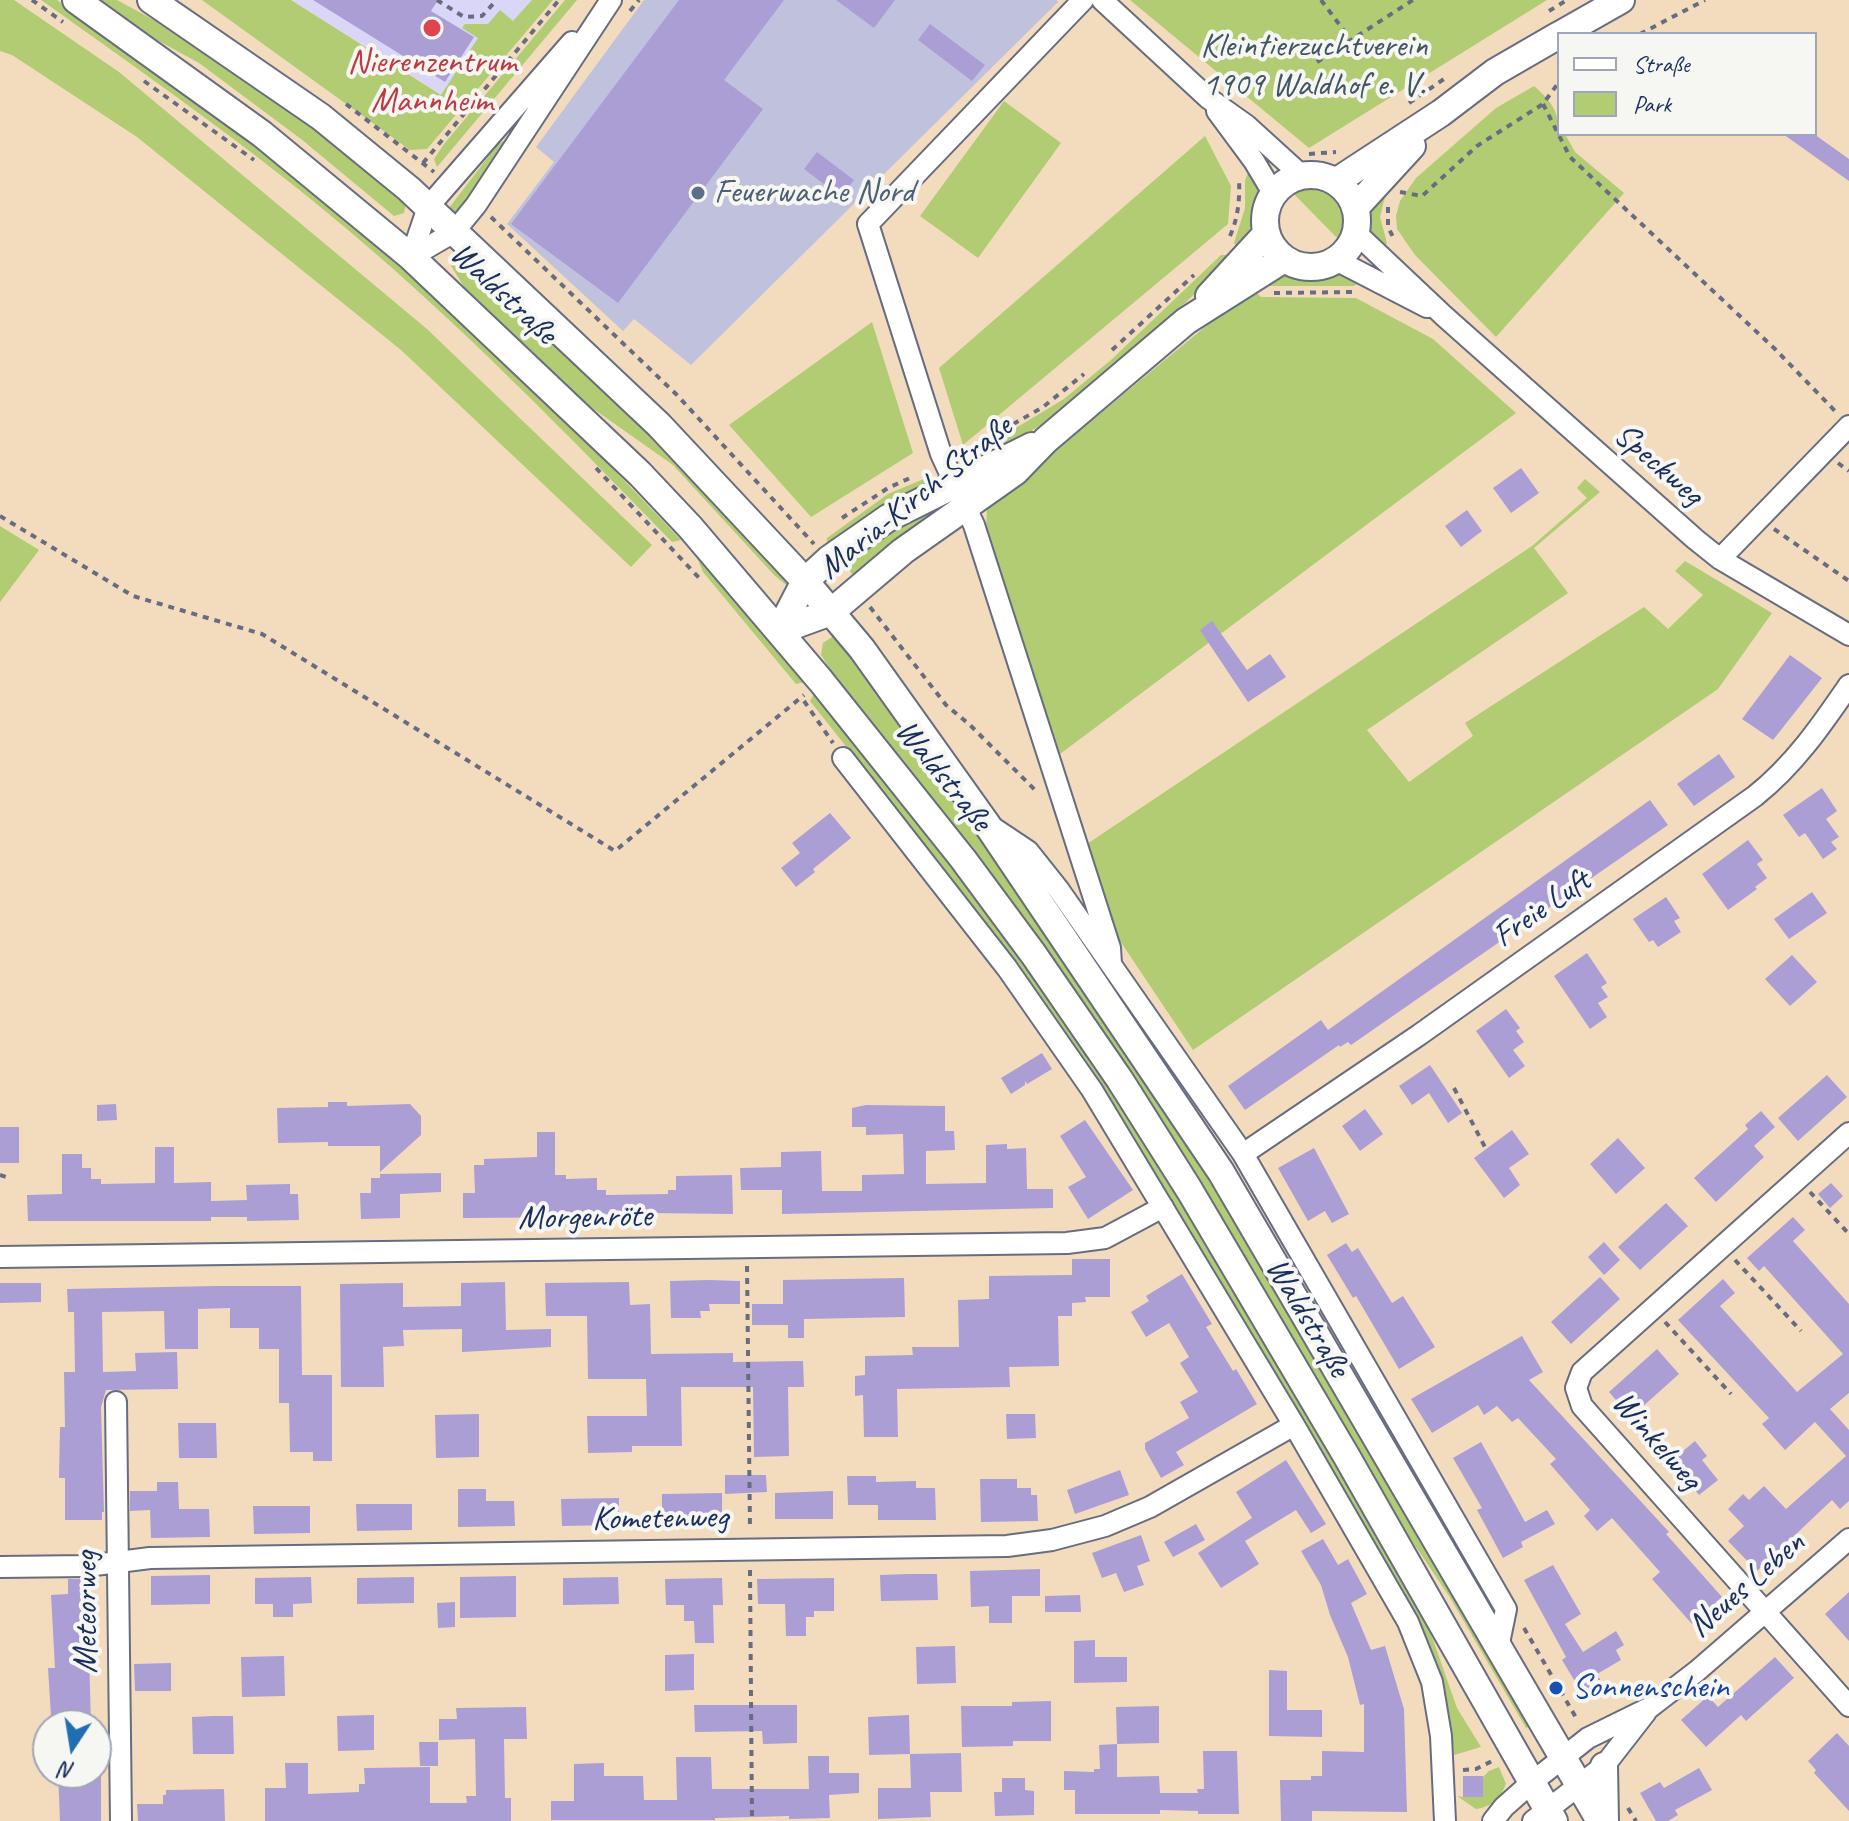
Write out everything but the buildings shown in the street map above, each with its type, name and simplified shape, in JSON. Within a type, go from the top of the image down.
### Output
[{"type":"main road","name":"Waldstraße","points":[[76,0],[262,134],[411,257],[610,444],[690,527],[779,631],[963,859],[1120,1080],[1198,1204],[1339,1443],[1531,1783],[1545,1817]]},
{"type":"main road","name":"Waldstraße","points":[[151,0],[321,117],[428,207],[659,425],[805,581],[862,649],[986,823],[1221,1172],[1562,1758],[1603,1821]]},
{"type":"main road","points":[[1565,32],[1621,0]]},
{"type":"main road","points":[[1337,181],[1441,113],[1495,72],[1557,37]]},
{"type":"main road","points":[[1356,220],[1349,193],[1337,181],[1313,174],[1302,164],[1273,193],[1264,220],[1273,248],[1284,259],[1301,267],[1319,267],[1336,260],[1349,248],[1356,220],[1441,113]]},
{"type":"main road","name":"Maria-Kirch-Straße","points":[[831,612],[903,551],[1015,472],[1046,440],[1186,321],[1266,234]]},
{"type":"main road","name":"Maria-Kirch-Straße","points":[[1186,321],[1284,259]]},
{"type":"main road","name":"Maria-Kirch-Straße","points":[[805,581],[829,559],[950,474],[1046,440]]},
{"type":"main road","points":[[779,631],[805,581]]},
{"type":"main road","points":[[779,631],[831,612]]},
{"type":"main road","points":[[1603,1821],[1604,1766]]},
{"type":"street","points":[[411,257],[428,207],[610,0]]},
{"type":"street","points":[[411,257],[454,232],[511,155],[610,0]]},
{"type":"street","points":[[1083,0],[868,224],[950,474],[967,507],[1073,829],[1110,948],[1111,964]]},
{"type":"street","points":[[1102,0],[1208,98],[1302,164]]},
{"type":"street","points":[[1208,98],[1273,193]]},
{"type":"street","name":"Speckweg","points":[[1356,220],[1444,316],[1655,507],[1720,559],[1849,635]]},
{"type":"street","name":"Speckweg","points":[[1336,260],[1444,316]]},
{"type":"street","points":[[1720,559],[1759,519],[1844,420]]},
{"type":"street","name":"Freie Luft","points":[[1243,1154],[1419,1035],[1767,787],[1799,756],[1849,685]]},
{"type":"street","name":"Waldstraße","points":[[843,758],[1007,968],[1092,1090],[1294,1425],[1408,1622],[1432,1682],[1441,1736],[1445,1821]]},
{"type":"street","name":"Waldstraße","points":[[986,823],[1028,851],[1243,1154],[1506,1609]]},
{"type":"street","name":"Winkelweg","points":[[1849,1133],[1582,1372],[1576,1388],[1582,1406],[1849,1706]]},
{"type":"street","name":"Morgenröte","points":[[0,1257],[1067,1243],[1105,1238],[1163,1207]]},
{"type":"street","name":"Meteorweg","points":[[116,1402],[121,1821]]},
{"type":"street","name":"Kometenweg","points":[[0,1567],[87,1566],[150,1558],[1007,1546],[1052,1540],[1105,1526],[1150,1507],[1294,1425]]},
{"type":"street","name":"Neues Leben","points":[[1562,1758],[1588,1738],[1649,1708],[1765,1614],[1849,1539]]},
{"type":"street","points":[[1498,1648],[1506,1609]]},
{"type":"street","name":"Neues Leben","points":[[1579,1786],[1604,1766],[1649,1708]]},
{"type":"street","points":[[1493,1821],[1504,1807],[1562,1758]]},
{"type":"street","name":"Waldstraße","points":[[1545,1817],[1579,1786]]},
{"type":"path","points":[[32,0],[73,29]]},
{"type":"path","points":[[437,0],[464,17],[482,16],[493,4]]},
{"type":"path","points":[[423,163],[559,0]]},
{"type":"path","points":[[1321,0],[1351,40]]},
{"type":"path","points":[[1317,62],[1413,0]]},
{"type":"path","points":[[1644,32],[1705,0]]},
{"type":"path","points":[[137,76],[264,168]]},
{"type":"path","points":[[1392,191],[1422,196],[1477,146],[1543,104],[1557,85]]},
{"type":"path","points":[[1543,104],[1557,131]]},
{"type":"path","points":[[1559,136],[1570,157],[1775,349],[1844,420]]},
{"type":"path","points":[[1302,164],[1318,155],[1348,150]]},
{"type":"path","points":[[1226,246],[1236,222],[1239,173]]},
{"type":"path","points":[[1105,357],[1204,266]]},
{"type":"path","points":[[836,524],[859,505],[888,488],[950,474],[1043,407],[1092,367]]},
{"type":"path","points":[[596,468],[707,586]]},
{"type":"path","points":[[0,516],[133,596],[262,634],[615,851],[801,697],[843,758]]},
{"type":"path","points":[[1759,519],[1849,581]]},
{"type":"path","points":[[1454,1088],[1486,1149]]},
{"type":"path","points":[[1798,1178],[1849,1234]]},
{"type":"path","points":[[1722,1246],[1801,1331]]},
{"type":"path","points":[[1653,1309],[1731,1394]]},
{"type":"path","points":[[1506,1609],[1525,1629],[1588,1738]]},
{"type":"path","points":[[1443,1771],[1476,1769],[1503,1755]]},
{"type":"shaded area","name":"Nierenzentrum Mannheim","points":[[291,0],[553,0],[461,107]]},
{"type":"shaded area","name":"Feuerwache Nord","points":[[644,0],[1058,2],[691,365],[634,319],[623,331],[507,224],[554,162],[536,147]]},
{"type":"green space","points":[[0,0],[14,0],[119,72],[427,329],[652,545],[631,567],[401,350],[137,137],[12,55],[0,51]]},
{"type":"green space","points":[[41,0],[57,0],[241,135],[393,256],[561,415],[681,540],[672,542],[473,343],[348,230],[235,140]]},
{"type":"green space","points":[[97,0],[117,0],[176,32],[305,118],[406,203],[404,213],[394,216],[301,139],[199,63],[137,29]]},
{"type":"green space","points":[[202,0],[291,0],[441,95],[478,38],[462,28],[465,24],[488,24],[500,10],[513,21],[532,0],[553,0],[427,149],[410,150]]},
{"type":"green space","points":[[565,0],[577,0],[437,167],[434,159],[444,144]]},
{"type":"green space","name":"Kleintierzuchtverein 1909 Waldhof e. V.","points":[[1130,0],[1547,0],[1309,148]]},
{"type":"green space","points":[[1534,86],[1553,107],[1557,136],[1566,136],[1575,152],[1624,193],[1496,337],[1415,255],[1397,229],[1396,216],[1400,201],[1416,178],[1496,108]]},
{"type":"green space","points":[[1004,101],[1061,143],[978,258],[920,216]]},
{"type":"green space","points":[[1205,136],[1231,186],[1228,224],[963,445],[939,368]]},
{"type":"green space","points":[[506,140],[509,142],[463,208],[451,212],[449,208],[498,144]]},
{"type":"green space","points":[[1249,171],[1260,188],[1258,207],[1239,250],[1234,243],[1245,208],[1245,180]]},
{"type":"green space","points":[[1304,189],[1323,193],[1337,203],[1342,219],[1338,239],[1293,193]]},
{"type":"green space","points":[[1386,193],[1380,217],[1387,243],[1382,250],[1372,233],[1369,216],[1372,202]]},
{"type":"green space","points":[[454,253],[459,253],[686,466],[793,584],[790,588],[775,576],[673,465],[588,405],[468,293],[451,266]]},
{"type":"green space","points":[[1221,255],[1226,255],[1230,260],[1100,380],[1032,431],[962,467],[961,461],[1064,399],[1112,359]]},
{"type":"green space","points":[[1279,272],[1310,276],[1339,272],[1362,280],[1354,286],[1268,286],[1263,281]]},
{"type":"green space","points":[[1252,288],[1261,297],[1356,298],[1433,339],[1516,413],[1060,754],[986,530],[987,507]]},
{"type":"green space","points":[[872,322],[913,453],[811,517],[729,425]]},
{"type":"green space","points":[[931,476],[936,480],[896,499],[826,546],[827,538],[888,494]]},
{"type":"green space","points":[[1585,479],[1600,492],[1534,548],[1568,593],[1367,730],[1409,782],[1473,736],[1465,723],[1644,607],[1668,629],[1703,595],[1675,571],[1685,561],[1772,613],[1718,689],[1193,1050],[1110,926],[1084,846],[1532,546],[1587,498],[1577,488]]},
{"type":"green space","points":[[945,498],[950,506],[856,578],[843,564],[882,534]]},
{"type":"green space","points":[[0,526],[39,550],[0,602]]},
{"type":"green space","points":[[695,553],[806,682],[796,684],[703,572]]},
{"type":"green space","points":[[835,635],[890,703],[1209,1177],[1531,1726],[1526,1728],[1449,1596],[1387,1504],[1131,1075],[1014,905],[844,690],[821,655],[823,643]]},
{"type":"green space","points":[[815,692],[957,866],[1102,1075],[1226,1272],[1320,1433],[1430,1631],[1457,1708],[1481,1747],[1454,1755],[1438,1676],[1422,1633],[1180,1213],[1093,1077],[991,933],[810,701]]},
{"type":"green space","points":[[1499,1767],[1506,1784],[1491,1804],[1476,1809],[1457,1796],[1463,1797],[1489,1771]]},
{"type":"place","name":"Nierenzentrum Mannheim","points":[[432,28]]},
{"type":"place","name":"Feuerwache Nord","points":[[698,193]]},
{"type":"place","name":"Sonnenschein","points":[[1556,1688]]}]
